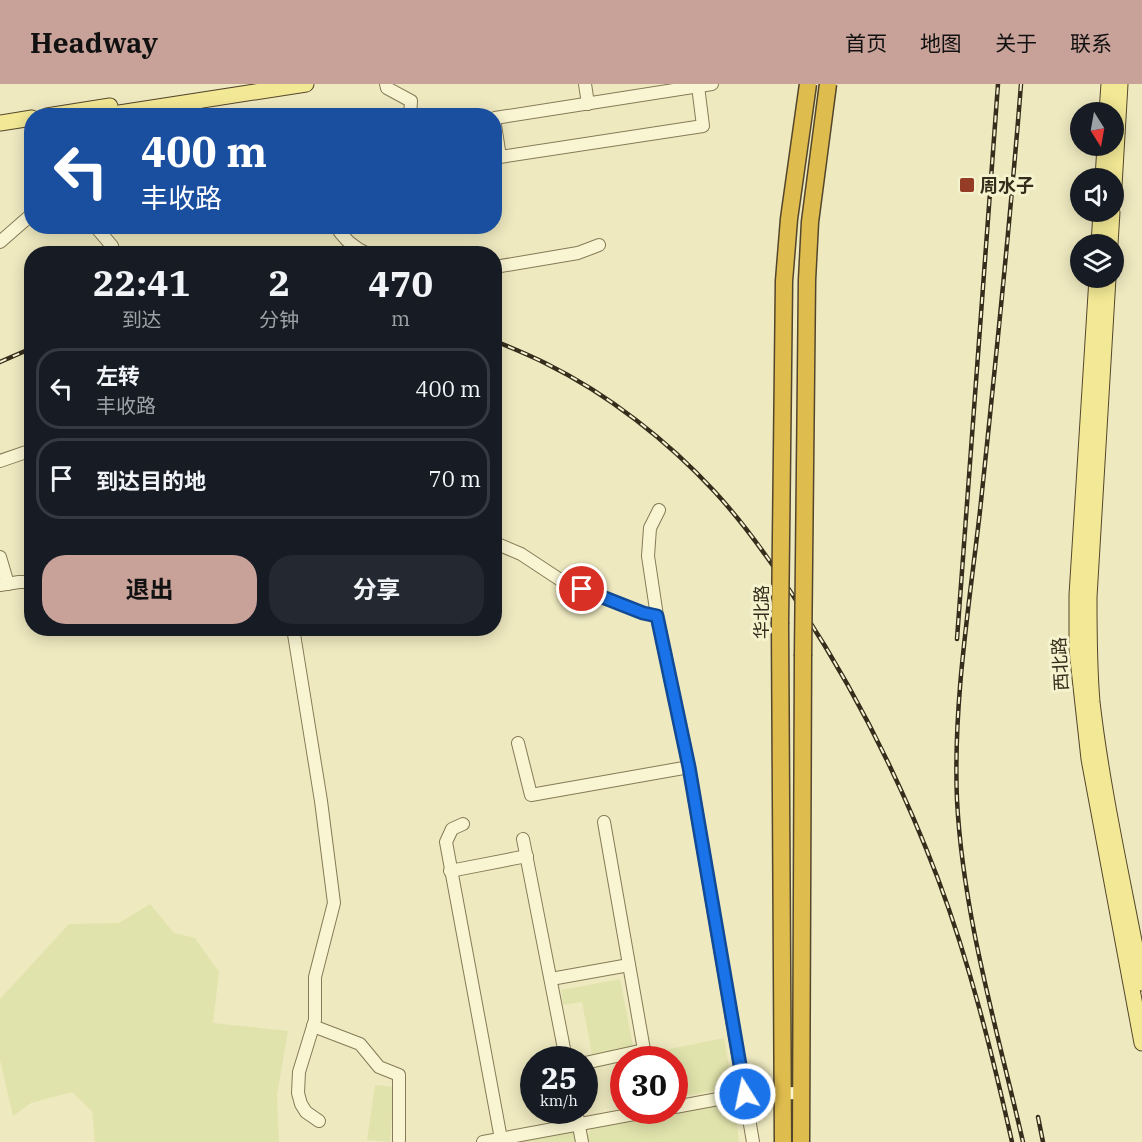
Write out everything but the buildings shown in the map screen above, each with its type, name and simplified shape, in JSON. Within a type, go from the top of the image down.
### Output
[{"type":"highway","name":"华北路","points":[[783,1142],[780,624],[784,281],[789,219],[808,84]]},
{"type":"highway","points":[[801,1142],[807,258],[828,84]]},
{"type":"main road","points":[[98,108],[253,84]]},
{"type":"main road","points":[[196,108],[306,84]]},
{"type":"main road","points":[[1108,102],[1109,84]]},
{"type":"main road","points":[[1115,168],[1120,84]]},
{"type":"main road","points":[[0,123],[24,119]]},
{"type":"main road","points":[[0,131],[24,127]]},
{"type":"main road","name":"西北路","points":[[1096,288],[1078,584],[1077,650],[1089,759],[1142,1043]]},
{"type":"main road","name":"西北路","points":[[1107,288],[1088,648],[1092,701],[1100,756],[1142,983]]},
{"type":"street","points":[[386,84],[387,88],[411,101],[411,108]]},
{"type":"street","points":[[585,84],[588,104]]},
{"type":"street","points":[[502,117],[712,84]]},
{"type":"street","points":[[502,157],[703,126],[698,86]]},
{"type":"street","points":[[0,242],[24,221]]},
{"type":"street","points":[[102,234],[112,246]]},
{"type":"street","points":[[340,234],[354,246]]},
{"type":"street","points":[[502,266],[578,253],[599,245]]},
{"type":"street","points":[[0,461],[24,453]]},
{"type":"street","points":[[659,510],[650,528],[648,556],[657,616],[689,767],[753,1142]]},
{"type":"street","points":[[502,546],[521,554],[562,581],[643,613],[657,616]]},
{"type":"street","points":[[0,557],[4,585],[24,583]]},
{"type":"street","points":[[294,636],[321,801],[334,903],[315,977],[315,1020],[299,1072],[298,1093],[301,1104],[306,1112],[319,1121]]},
{"type":"street","points":[[518,743],[531,795],[689,767]]},
{"type":"street","points":[[598,1060],[644,1050],[604,822]]},
{"type":"street","points":[[463,824],[452,829],[446,842],[492,1141],[579,1124],[582,1142]]},
{"type":"street","points":[[523,839],[564,1046]]},
{"type":"street","points":[[450,871],[527,856]]},
{"type":"street","points":[[551,979],[629,965]]},
{"type":"street","points":[[313,1026],[360,1044],[379,1067],[399,1075],[399,1140]]},
{"type":"street","points":[[688,1105],[745,1094],[800,1093]]},
{"type":"green space","points":[[150,904],[174,933],[195,938],[219,972],[213,1023],[288,1031],[277,1095],[279,1142],[95,1142],[92,1111],[72,1092],[31,1103],[13,1116],[0,1060],[0,999],[69,924],[119,923]]},
{"type":"green space","points":[[620,979],[633,1046],[610,1046],[610,1050],[598,1053],[598,1046],[590,1046],[582,1002],[563,1005],[561,990]]},
{"type":"green space","points":[[724,1038],[730,1073],[722,1089],[688,1096],[688,1046],[684,1046]]},
{"type":"green space","points":[[375,1085],[394,1087],[390,1142],[367,1140]]},
{"type":"green space","points":[[718,1104],[736,1117],[739,1142],[587,1142],[586,1138],[593,1126],[610,1123],[688,1124],[688,1109]]},
{"type":"green space","points":[[577,1130],[579,1142],[510,1142]]},
{"type":"railway","points":[[957,639],[998,84]]},
{"type":"railway","points":[[1021,84],[997,351],[963,656],[956,764],[960,843],[966,886],[982,972],[1023,1142]]},
{"type":"railway","points":[[502,344],[533,357],[592,389],[657,437],[697,473],[727,506],[761,548],[791,593],[841,672],[877,739],[924,844],[950,911],[970,976],[1012,1142]]},
{"type":"railway","points":[[0,362],[24,352]]},
{"type":"railway","points":[[1038,1117],[1043,1142]]},
{"type":"place","name":"周水子","points":[[967,185]]},
{"type":"route","points":[[582,589],[643,613],[657,616],[689,767],[745,1094]]}]
